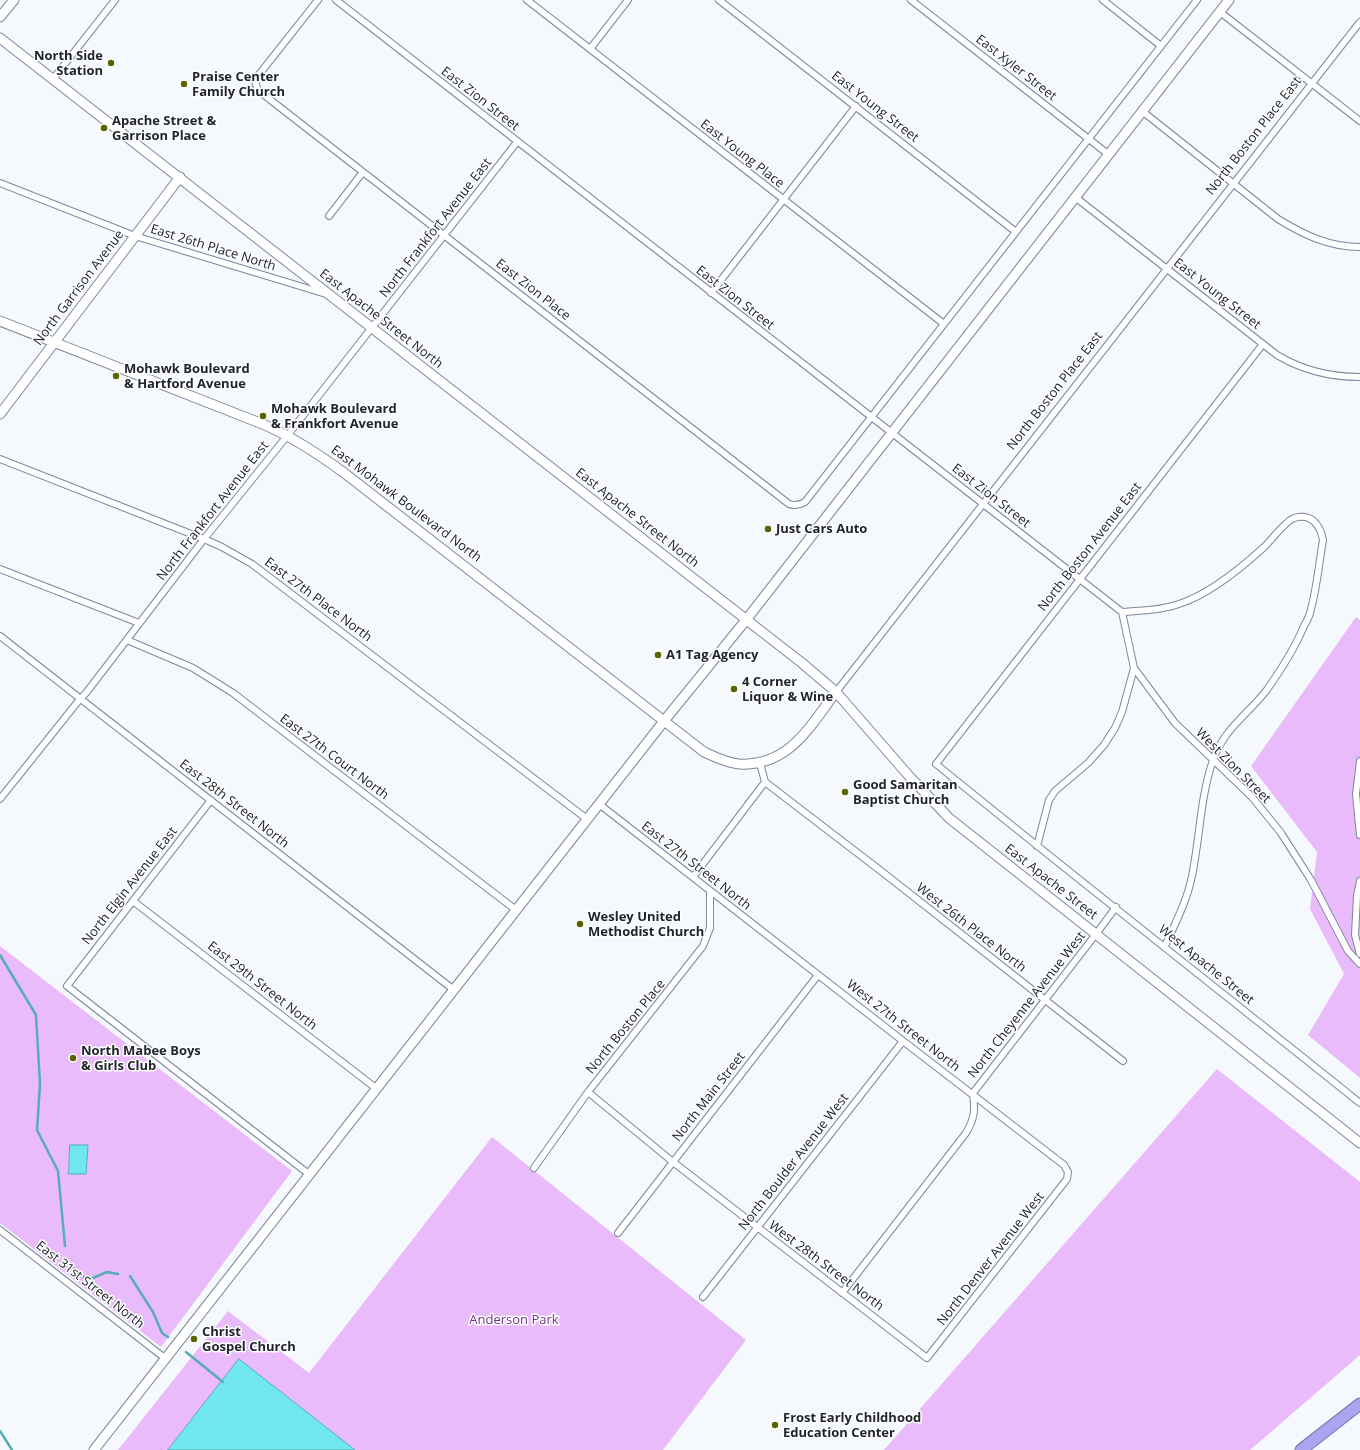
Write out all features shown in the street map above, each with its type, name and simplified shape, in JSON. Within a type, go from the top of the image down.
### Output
[{"type":"highway","points":[[1301,1450],[1360,1404]]},
{"type":"main road","points":[[0,17],[14,0]]},
{"type":"main road","points":[[94,1450],[587,819],[746,620],[1229,0]]},
{"type":"main road","name":"East Apache Street North","points":[[0,38],[746,620]]},
{"type":"main road","name":"North Garrison Avenue","points":[[0,414],[180,177]]},
{"type":"main road","name":"East Mohawk Boulevard North","points":[[0,321],[247,417],[306,446],[343,472],[704,752],[722,760],[738,764],[760,763]]},
{"type":"main road","name":"East Apache Street","points":[[746,620],[836,692],[909,776],[949,818],[1360,1143]]},
{"type":"main road","name":"North Boston Place East","points":[[760,763],[782,754],[800,739],[836,692]]},
{"type":"street","points":[[53,79],[115,0]]},
{"type":"street","name":"East Zion Place","points":[[318,0],[258,77],[255,82],[259,91],[789,504],[793,506],[805,502],[871,417]]},
{"type":"street","name":"East Zion Street","points":[[336,0],[1122,612]]},
{"type":"street","name":"East Young Place","points":[[527,0],[944,324]]},
{"type":"street","points":[[590,49],[628,0]]},
{"type":"street","name":"East Young Street","points":[[719,0],[1016,232]]},
{"type":"street","name":"East Xyler Street","points":[[911,0],[1108,154]]},
{"type":"street","points":[[1103,0],[1161,46]]},
{"type":"street","points":[[871,417],[1197,0]]},
{"type":"street","points":[[1220,12],[1360,121]]},
{"type":"street","name":"North Boston Place East","points":[[836,692],[1360,22]]},
{"type":"street","points":[[711,293],[856,106]]},
{"type":"street","points":[[1142,111],[1278,219],[1312,238],[1330,244],[1360,247]]},
{"type":"street","name":"North Frankfort Avenue East","points":[[0,799],[80,698],[86,693],[204,539],[287,436],[517,142]]},
{"type":"street","points":[[328,216],[363,172]]},
{"type":"street","name":"East 26th Place North","points":[[0,183],[135,236],[330,296]]},
{"type":"street","name":"East Young Street","points":[[1075,197],[1263,344],[1291,363],[1313,371],[1344,377],[1360,377]]},
{"type":"street","name":"North Boston Avenue East","points":[[936,764],[1263,344]]},
{"type":"street","name":"East 27th Place North","points":[[0,460],[204,539],[235,554],[264,572],[587,819]]},
{"type":"street","points":[[1037,846],[1049,800],[1055,791],[1088,763],[1104,745],[1116,728],[1122,712],[1134,668],[1122,612],[1151,610],[1180,603],[1209,590],[1264,547],[1292,519],[1301,517],[1316,522],[1321,530],[1323,540],[1311,610],[1296,646],[1282,669],[1264,692],[1240,717],[1222,742],[1213,760],[1202,804],[1197,851],[1192,878],[1185,901],[1165,946]]},
{"type":"street","points":[[0,569],[139,624]]},
{"type":"street","name":"East 28th Street North","points":[[0,636],[454,990]]},
{"type":"street","name":"East 27th Court North","points":[[127,640],[194,668],[233,693],[516,910]]},
{"type":"street","name":"West Zion Street","points":[[1134,668],[1175,723],[1252,796],[1281,833],[1311,880],[1348,952],[1360,964]]},
{"type":"street","points":[[1360,761],[1356,794],[1360,835]]},
{"type":"street","points":[[693,877],[765,782],[760,763]]},
{"type":"street","name":"East Apache Street","points":[[936,764],[1037,846]]},
{"type":"street","name":"West 26th Place North","points":[[765,782],[882,871],[1123,1060]]},
{"type":"street","name":"North Elgin Avenue East","points":[[211,800],[67,986],[310,1175]]},
{"type":"street","name":"East 27th Street North","points":[[599,804],[779,944]]},
{"type":"street","name":"West Apache Street","points":[[1037,846],[1165,946],[1360,1103]]},
{"type":"street","points":[[1360,881],[1357,896],[1355,935],[1360,954]]},
{"type":"street","name":"North Boston Place","points":[[534,1168],[588,1092],[703,946],[710,928],[710,890]]},
{"type":"street","name":"East 29th Street North","points":[[133,901],[376,1089]]},
{"type":"street","name":"North Cheyenne Avenue West","points":[[842,1292],[966,1133],[974,1119],[972,1093],[1116,908]]},
{"type":"street","name":"West 27th Street North","points":[[779,944],[1064,1165],[1068,1172]]},
{"type":"street","name":"North Main Street","points":[[618,1233],[818,974]]},
{"type":"street","name":"North Boulder Avenue West","points":[[703,1298],[903,1041]]},
{"type":"street","points":[[588,1092],[673,1162]]},
{"type":"street","name":"West 28th Street North","points":[[673,1162],[814,1269],[927,1358]]},
{"type":"street","name":"North Denver Avenue West","points":[[927,1358],[1067,1179],[1068,1172]]},
{"type":"street","name":"East 31st Street North","points":[[0,1230],[166,1358]]},
{"type":"green space","points":[[1356,617],[1360,620],[1360,1078],[1308,1035],[1344,974],[1310,909],[1317,852],[1251,766]]},
{"type":"green space","name":"North Mabee Boys & Girls Club","points":[[0,946],[292,1171],[161,1347],[0,1223]]},
{"type":"green space","points":[[1217,1069],[1360,1182],[1360,1355],[1250,1450],[884,1450]]},
{"type":"green space","name":"Anderson Park","points":[[492,1137],[746,1340],[663,1450],[118,1450],[228,1311],[309,1373]]},
{"type":"water","points":[[70,1145],[88,1145],[86,1174],[69,1174]]},
{"type":"water","points":[[239,1359],[355,1450],[168,1450]]},
{"type":"waterway","points":[[0,955],[36,1015],[40,1084],[37,1130],[58,1171],[65,1246]]},
{"type":"waterway","points":[[67,1259],[68,1264],[88,1280],[107,1272],[118,1274]]},
{"type":"waterway","points":[[130,1276],[153,1312],[162,1333],[168,1337]]},
{"type":"waterway","points":[[186,1352],[223,1382]]},
{"type":"waterway","points":[[0,1431],[12,1450]]},
{"type":"place","name":"North Side Station","points":[[111,63]]},
{"type":"place","name":"Praise Center Family Church","points":[[184,84]]},
{"type":"place","name":"Apache Street & Garrison Place","points":[[104,128]]},
{"type":"place","name":"Mohawk Boulevard & Hartford Avenue","points":[[116,376]]},
{"type":"place","name":"Mohawk Boulevard & Frankfort Avenue","points":[[263,416]]},
{"type":"place","name":"Just Cars Auto","points":[[768,529]]},
{"type":"place","name":"A1 Tag Agency","points":[[658,655]]},
{"type":"place","name":"4 Corner Liquor & Wine","points":[[734,689]]},
{"type":"place","name":"Good Samaritan Baptist Church","points":[[845,792]]},
{"type":"place","name":"Wesley United Methodist Church","points":[[580,924]]},
{"type":"place","name":"North Mabee Boys & Girls Club","points":[[73,1058]]},
{"type":"place","name":"Christ Gospel Church","points":[[194,1339]]},
{"type":"place","name":"Frost Early Childhood Education Center","points":[[775,1425]]}]
